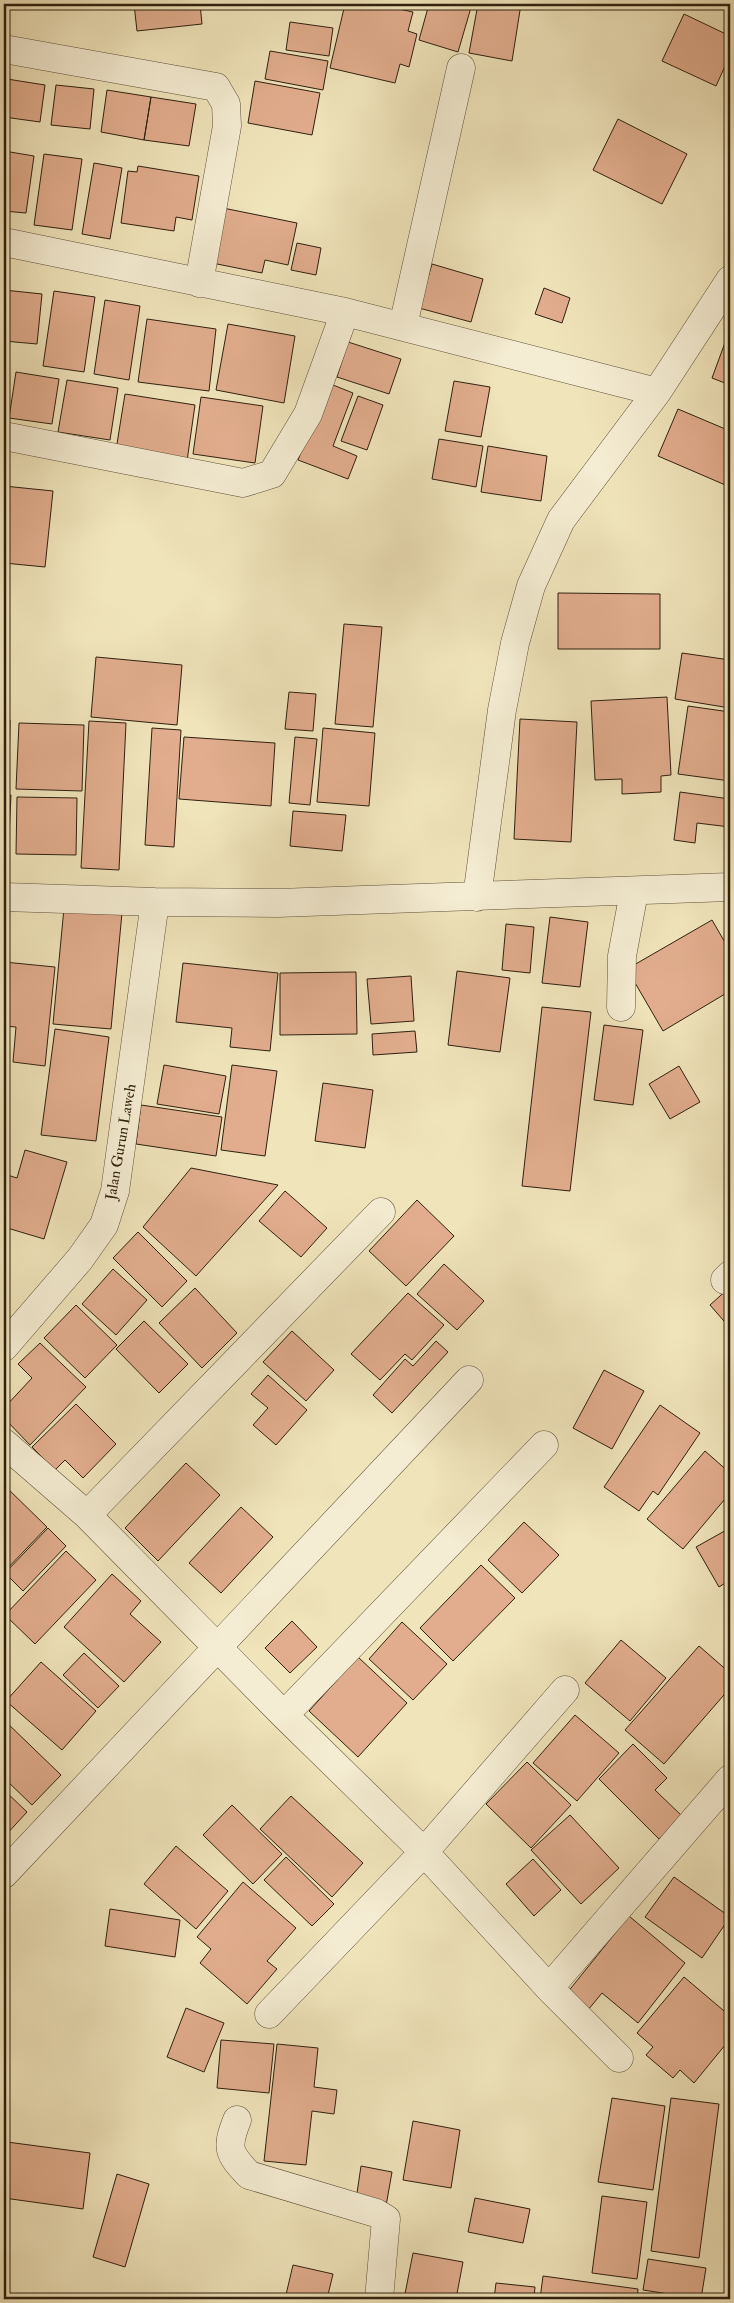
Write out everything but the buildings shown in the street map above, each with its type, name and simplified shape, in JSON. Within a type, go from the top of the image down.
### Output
[{"type":"street","points":[[4,49],[216,87],[226,104],[227,126],[199,283]]},
{"type":"street","points":[[403,326],[461,68]]},
{"type":"street","points":[[4,242],[345,312],[657,392]]},
{"type":"street","points":[[477,897],[502,710],[515,643],[532,586],[561,520],[657,392],[730,280]]},
{"type":"street","points":[[4,436],[243,482],[272,474],[308,414],[345,312]]},
{"type":"street","points":[[4,897],[278,904],[730,887]]},
{"type":"street","points":[[621,1007],[622,956],[634,892]]},
{"type":"street","name":"Jalan Gurun Laweh","points":[[4,1347],[80,1259],[104,1225],[110,1208],[115,1191],[155,902]]},
{"type":"street","points":[[87,1515],[381,1212]]},
{"type":"street","points":[[4,1874],[469,1380]]},
{"type":"street","points":[[4,1442],[87,1515],[284,1715],[424,1852],[549,1988],[619,2058]]},
{"type":"street","points":[[284,1715],[544,1445]]},
{"type":"street","points":[[269,2014],[424,1852],[565,1690]]},
{"type":"street","points":[[549,1988],[730,1779]]},
{"type":"street","points":[[237,2120],[229,2140],[234,2159],[249,2175],[376,2212],[386,2219],[379,2299]]}]
